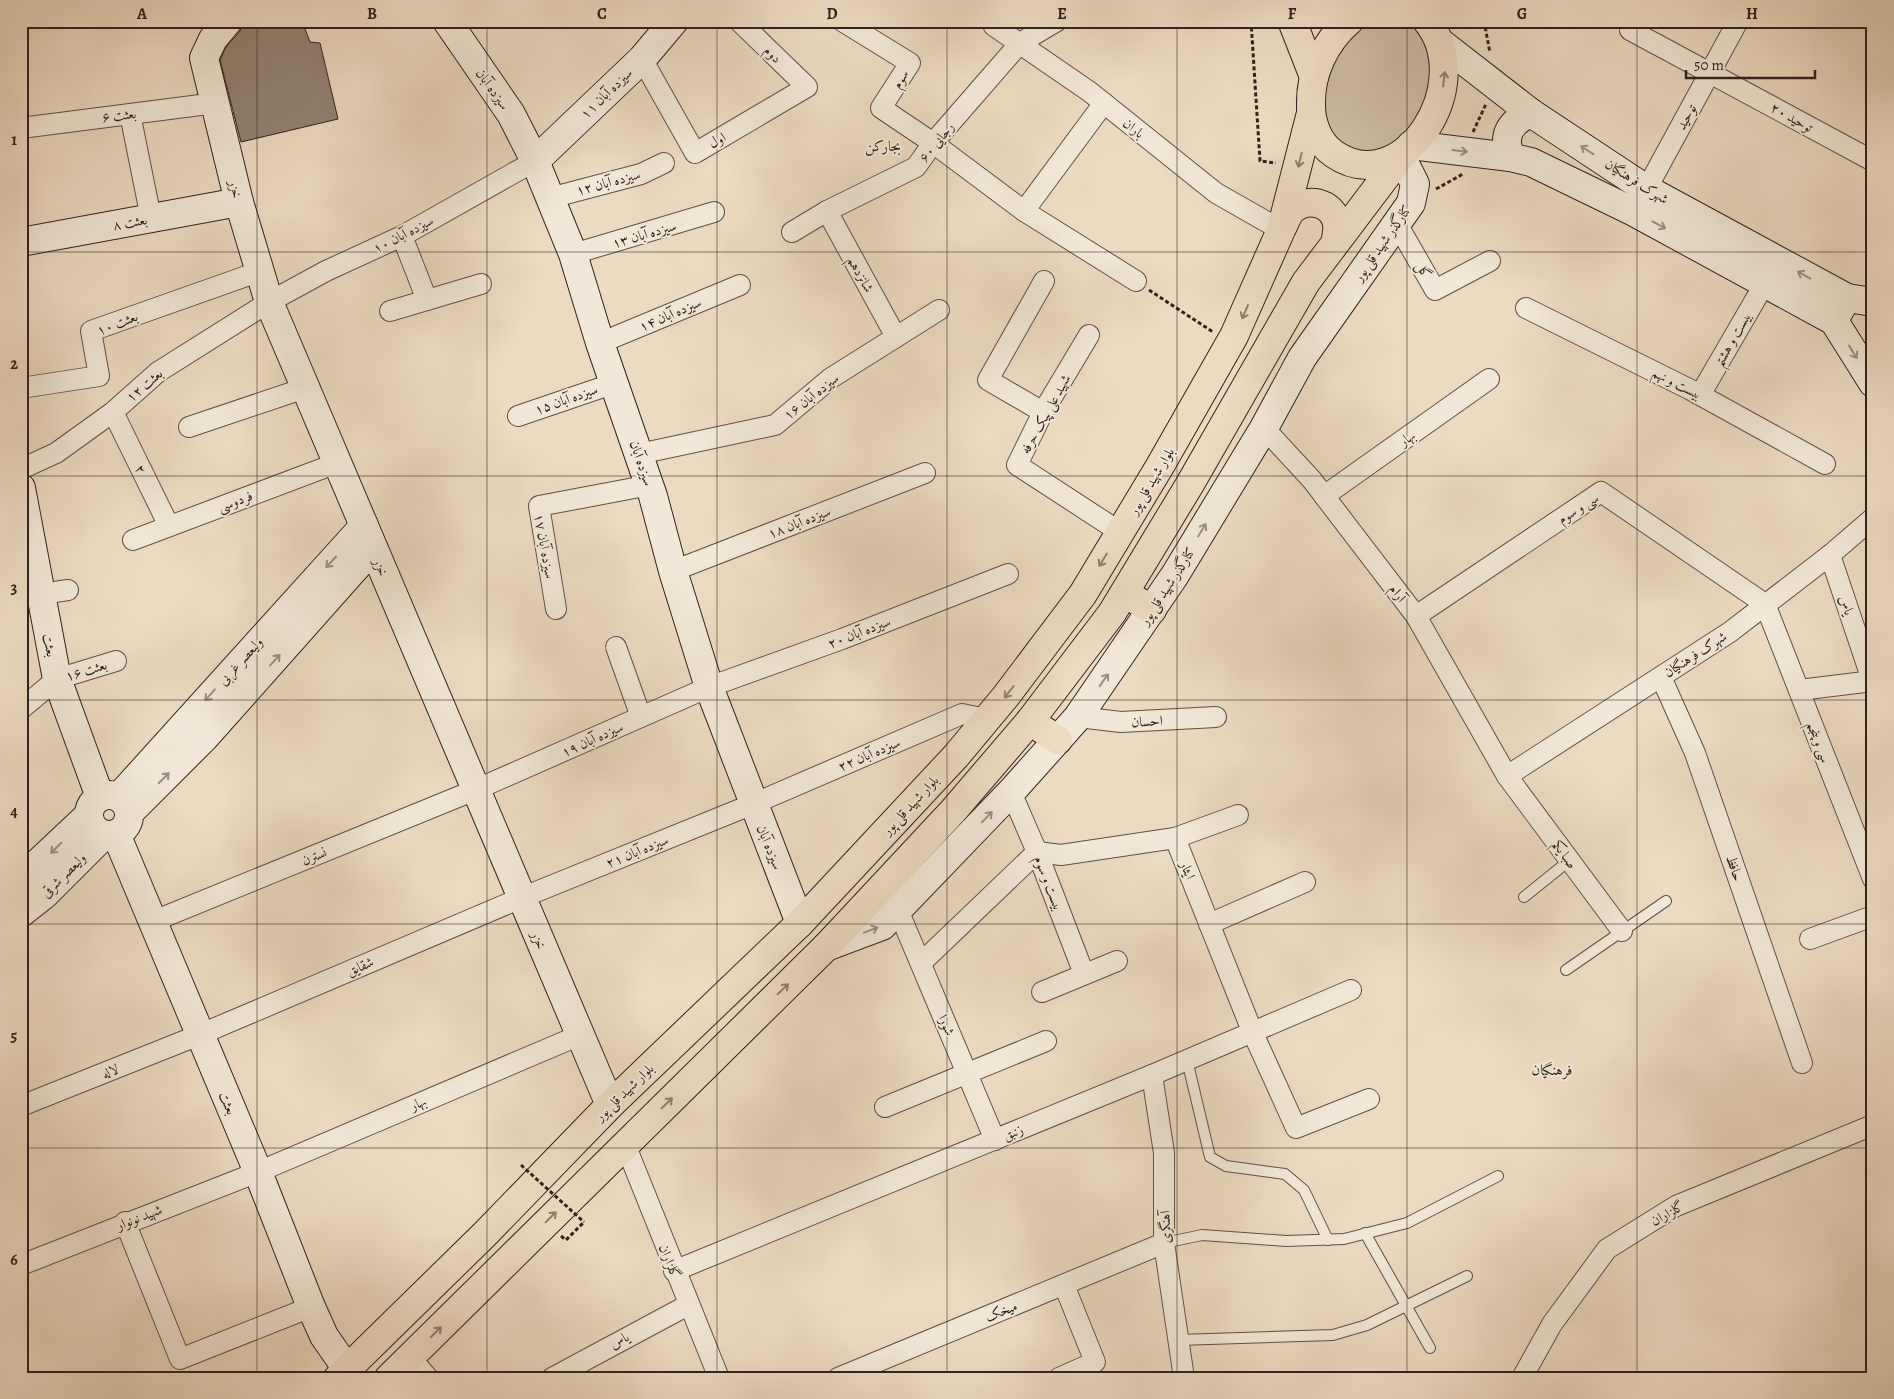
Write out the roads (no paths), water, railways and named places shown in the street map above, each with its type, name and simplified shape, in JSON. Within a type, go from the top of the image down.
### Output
[{"type":"main road","points":[[1292,21],[1314,77]]},
{"type":"main road","points":[[1349,21],[1337,32],[1327,46],[1319,61],[1314,77],[1310,94],[1311,113],[1316,132],[1328,149],[1346,162],[1367,166],[1387,162],[1406,151]]},
{"type":"main road","points":[[389,1378],[411,1367],[625,1144],[826,947],[953,810],[1030,721],[1125,593],[1306,282],[1336,240],[1428,125],[1437,110],[1445,77],[1437,31]]},
{"type":"main road","name":"بلوار شهید قلی پور","points":[[343,1373],[485,1234],[610,1105],[800,923],[956,756],[1006,696],[1083,594],[1230,343],[1282,228],[1311,113]]},
{"type":"main road","points":[[1282,228],[1289,213],[1299,205],[1312,202],[1325,205],[1333,214],[1337,225],[1336,240]]},
{"type":"main road","points":[[1125,593],[1152,610]]},
{"type":"main road","points":[[1030,721],[1058,740]]},
{"type":"street","name":"خزر","points":[[228,21],[212,38],[204,58],[258,272],[305,388],[610,1105]]},
{"type":"street","name":"سیزده آبان","points":[[447,21],[511,114],[535,161],[574,254],[600,343],[650,486],[673,572],[709,687],[800,923]]},
{"type":"street","name":"سیزده آبان ۱۱","points":[[535,161],[642,58],[674,21]]},
{"type":"street","name":"دوم","points":[[739,21],[807,87]]},
{"type":"street","name":"سوم","points":[[842,21],[910,63],[881,108],[933,143]]},
{"type":"street","name":"باران","points":[[990,21],[994,26],[1104,103],[1216,193],[1282,228]]},
{"type":"street","name":"رجایی ۶۰","points":[[792,232],[827,211],[916,167],[933,143],[1020,43],[1057,21]]},
{"type":"street","name":"توحید","points":[[1640,200],[1738,21]]},
{"type":"street","name":"توحید ۲۰","points":[[1630,30],[1873,161]]},
{"type":"street","name":"شهرک فرهنگیان","points":[[1437,31],[1531,113],[1640,200],[1765,283],[1851,307]]},
{"type":"street","name":"اول","points":[[642,58],[695,153],[807,87]]},
{"type":"street","name":"بعثت ۶","points":[[21,128],[216,103]]},
{"type":"street","points":[[1024,211],[1104,103]]},
{"type":"street","points":[[1510,157],[1506,138],[1511,126],[1531,113]]},
{"type":"street","points":[[130,114],[150,218]]},
{"type":"street","points":[[933,143],[1024,211],[1136,281]]},
{"type":"street","name":"شهرک فرهنگیان","points":[[1406,151],[1510,157],[1531,162],[1640,200],[1851,307]]},
{"type":"street","name":"کنارگذر شهید قلی پور","points":[[826,947],[882,926],[1011,792],[1078,717],[1152,610],[1264,428],[1302,358],[1411,203],[1415,192],[1406,151]]},
{"type":"street","name":"سیزده آبان ‍۱۰","points":[[269,302],[326,271],[402,236],[535,161]]},
{"type":"street","name":"سیزده آبان ۱۲","points":[[550,198],[641,174],[664,163]]},
{"type":"street","name":"بعثت ۸","points":[[21,242],[239,202]]},
{"type":"street","name":"شانزدهم","points":[[827,211],[896,337]]},
{"type":"street","name":"سیزده آبان ۱۳","points":[[574,254],[714,212]]},
{"type":"street","name":"گل","points":[[1396,222],[1435,290],[1490,261]]},
{"type":"street","points":[[402,236],[427,300]]},
{"type":"street","name":"بعثت ۱۰","points":[[21,388],[99,376],[91,331],[258,272]]},
{"type":"street","points":[[1044,280],[988,380],[1044,412]]},
{"type":"street","name":"بیست و هشتم","points":[[1700,395],[1765,283]]},
{"type":"street","points":[[390,311],[481,284]]},
{"type":"street","name":"سیزده آبان ۱۴","points":[[600,343],[740,285]]},
{"type":"street","name":"بعثت ۱۲","points":[[21,469],[56,453],[113,412],[158,372],[269,302]]},
{"type":"street","points":[[1851,307],[1873,383]]},
{"type":"street","name":"بیست و نهم","points":[[1526,308],[1700,395],[1825,464]]},
{"type":"street","name":"سیزده آبان ۱۶","points":[[639,454],[775,425],[831,378],[939,310]]},
{"type":"street","name":"شهید علی پیک حرفه","points":[[1089,335],[1044,412],[1017,465],[1120,532]]},
{"type":"street","name":"بهار","points":[[1324,496],[1489,379]]},
{"type":"street","name":"سیزده آبان ۱۵","points":[[518,416],[614,383]]},
{"type":"street","points":[[189,427],[305,388]]},
{"type":"street","name":"۲","points":[[113,412],[169,526]]},
{"type":"street","name":"آرام","points":[[1264,428],[1324,496],[1416,616],[1507,776]]},
{"type":"street","name":"فردوسی","points":[[133,540],[337,463]]},
{"type":"street","name":"سیزده آبان ۱۸","points":[[673,572],[924,473]]},
{"type":"street","name":"سیزده آبان ۱۷","points":[[556,609],[538,506],[650,486]]},
{"type":"street","name":"بعثت","points":[[21,488],[34,593],[57,679],[109,815],[154,921],[199,1035],[258,1172],[311,1307],[343,1373]]},
{"type":"street","name":"سی و سوم","points":[[1416,616],[1601,492],[1765,604]]},
{"type":"street","name":"شهرک فرهنگیان","points":[[1507,776],[1730,632],[1872,521]]},
{"type":"street","name":"ولیعصر غربی","points":[[109,815],[205,738],[247,672],[369,537]]},
{"type":"street","name":"یاس","points":[[1830,555],[1872,682]]},
{"type":"street","name":"سیزده آبان ۲۰","points":[[709,687],[851,635],[1008,574]]},
{"type":"street","points":[[34,593],[68,590]]},
{"type":"street","name":"سی و پنجم","points":[[1765,604],[1873,879]]},
{"type":"street","points":[[616,647],[642,717]]},
{"type":"street","name":"بعثت ۱۶","points":[[57,679],[116,661]]},
{"type":"street","name":"حافظ","points":[[1661,677],[1696,753],[1802,1063]]},
{"type":"street","points":[[21,709],[57,679]]},
{"type":"street","points":[[1799,690],[1872,682]]},
{"type":"street","name":"سیزده آبان ۱۹","points":[[475,790],[709,687]]},
{"type":"street","name":"سیزده آبان ۲۲","points":[[753,804],[962,714],[986,719]]},
{"type":"street","name":"احسان","points":[[1078,717],[1121,722],[1216,717]]},
{"type":"street","name":"صبا یکم","points":[[1507,776],[1622,931]]},
{"type":"street","name":"نسترن","points":[[154,921],[475,790]]},
{"type":"street","name":"بیست و سوم","points":[[1011,792],[1037,852],[1084,974]]},
{"type":"street","name":"سیزده آبان ۲۱","points":[[521,898],[753,804]]},
{"type":"street","name":"ولیعصر شرقی","points":[[21,879],[109,815]]},
{"type":"street","name":"ولیعصر شرقی","points":[[21,913],[44,895],[109,815]]},
{"type":"street","points":[[921,964],[1037,852],[1062,855],[1175,838],[1238,816]]},
{"type":"street","name":"ایثار","points":[[1175,838],[1252,1031],[1296,1128],[1369,1099]]},
{"type":"street","points":[[1209,924],[1305,882]]},
{"type":"street","name":"شقایق","points":[[199,1035],[521,898]]},
{"type":"street","name":"شورا","points":[[898,910],[995,1140]]},
{"type":"street","points":[[1810,939],[1873,916]]},
{"type":"street","points":[[1042,992],[1117,961]]},
{"type":"street","name":"زنبق","points":[[674,1271],[1152,1076],[1350,990]]},
{"type":"street","name":"لاله","points":[[21,1106],[199,1035]]},
{"type":"street","name":"بهار","points":[[258,1172],[580,1035]]},
{"type":"street","points":[[885,1107],[1046,1041]]},
{"type":"street","name":"آهنگری","points":[[1152,1076],[1164,1153],[1164,1243],[1184,1378]]},
{"type":"street","name":"گلزاران","points":[[1522,1378],[1552,1324],[1607,1249],[1676,1206],[1873,1125]]},
{"type":"street","name":"گلزاران","points":[[625,1144],[674,1271],[719,1378]]},
{"type":"street","name":"شهید نونوار","points":[[21,1265],[125,1222],[258,1172]]},
{"type":"street","points":[[125,1222],[180,1359],[311,1307]]},
{"type":"street","name":"میخک","points":[[838,1378],[1164,1243]]},
{"type":"street","points":[[1059,1378],[1094,1362],[1064,1285]]},
{"type":"street","name":"یاس","points":[[552,1378],[688,1305]]},
{"type":"street","points":[[411,1367],[428,1378]]},
{"type":"lane","points":[[1524,897],[1570,860]]},
{"type":"lane","points":[[1566,970],[1666,901]]},
{"type":"lane","points":[[1187,1060],[1210,1157],[1226,1166],[1285,1174],[1304,1190],[1328,1240]]},
{"type":"lane","points":[[1164,1243],[1202,1235],[1286,1241],[1344,1239],[1407,1223],[1498,1176]]},
{"type":"lane","points":[[1365,1234],[1430,1348]]},
{"type":"lane","points":[[1178,1340],[1333,1335],[1367,1325],[1467,1276]]},
{"type":"district","name":"بجارکن","points":[[883,146]]},
{"type":"district","name":"فرهنگیان","points":[[1552,1070]]}]
